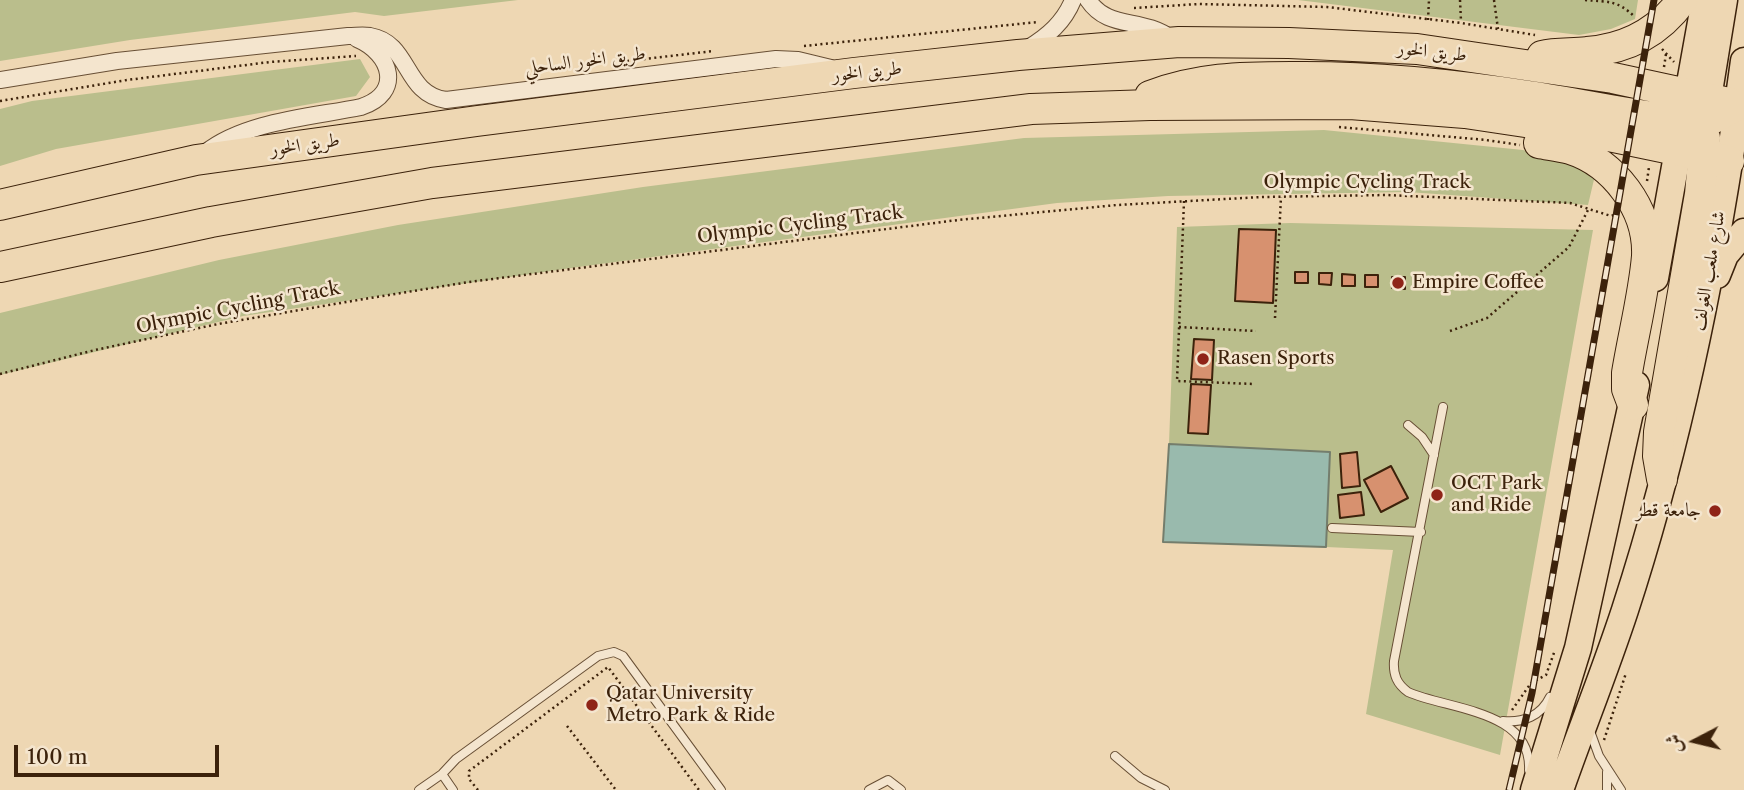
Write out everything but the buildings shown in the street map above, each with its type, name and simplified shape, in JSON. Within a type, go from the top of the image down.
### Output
[{"type":"highway","points":[[1522,64],[1547,55],[1600,51],[1625,44],[1646,34],[1662,22],[1682,0]]},
{"type":"highway","name":"طريق الخور","points":[[0,205],[196,160],[477,121],[854,73],[1018,55],[1176,43],[1230,41],[1363,45],[1470,55],[1522,64],[1710,128]]},
{"type":"highway","points":[[1135,106],[1150,96],[1189,83],[1227,77],[1315,76],[1487,90],[1710,128],[1659,432],[1658,456],[1662,480]]},
{"type":"highway","name":"طريق الخور","points":[[0,267],[211,222],[432,183],[1031,110],[1350,104],[1465,113],[1585,131],[1710,128],[1741,105]]},
{"type":"highway","points":[[1350,104],[1362,115],[1376,122],[1493,136],[1571,149],[1597,162],[1618,180],[1634,204],[1646,243],[1647,256],[1627,373],[1627,389],[1633,405]]},
{"type":"main road","name":"شارع ملعب الغولف","points":[[1560,790],[1625,610],[1694,357],[1710,128],[1705,0]]},
{"type":"main road","points":[[1710,128],[1724,0]]},
{"type":"main road","points":[[1741,105],[1744,61]]},
{"type":"main road","name":"شارع ملعب الغولف","points":[[1530,786],[1710,128]]},
{"type":"main road","points":[[1694,357],[1705,335],[1718,271],[1725,255],[1744,232]]},
{"type":"street","points":[[1018,55],[1055,28],[1069,12],[1073,0]]},
{"type":"street","points":[[1088,0],[1102,16],[1115,21],[1149,26],[1176,43]]},
{"type":"street","points":[[196,160],[221,142],[245,131],[374,102],[388,83],[386,64],[378,52],[348,36]]},
{"type":"street","name":"طريق الخور الساحلي","points":[[0,80],[117,61],[348,36],[371,36],[384,41],[398,53],[421,90],[446,100],[776,59],[798,60],[854,73]]},
{"type":"lane","points":[[1443,407],[1394,661],[1396,679],[1403,689],[1414,694],[1502,721],[1521,721],[1536,715],[1548,703],[1554,691]]},
{"type":"lane","points":[[1408,425],[1422,437],[1434,455]]},
{"type":"lane","points":[[1332,528],[1421,532]]},
{"type":"lane","points":[[1558,679],[1568,646]]},
{"type":"lane","points":[[419,790],[442,774],[456,759],[598,656],[614,652],[623,656],[721,790]]},
{"type":"lane","points":[[1589,707],[1592,737],[1606,770],[1621,790]]},
{"type":"lane","points":[[1502,721],[1516,732],[1526,747],[1530,765],[1530,786]]},
{"type":"lane","points":[[1115,755],[1141,778],[1165,790]]},
{"type":"lane","points":[[1606,770],[1607,790]]},
{"type":"lane","points":[[442,774],[453,790]]},
{"type":"lane","points":[[869,790],[888,780],[901,790]]},
{"type":"path","points":[[1428,19],[1429,0]]},
{"type":"path","points":[[1460,0],[1461,23]]},
{"type":"path","points":[[1494,0],[1498,29]]},
{"type":"path","points":[[1585,0],[1609,0],[1619,3],[1640,22]]},
{"type":"path","points":[[1123,9],[1199,4],[1327,7],[1545,36]]},
{"type":"path","points":[[804,46],[1045,21]]},
{"type":"path","points":[[1658,44],[1671,61],[1710,128]]},
{"type":"path","points":[[626,62],[715,51]]},
{"type":"path","points":[[1662,74],[1666,54]]},
{"type":"path","points":[[0,101],[127,80],[270,62],[352,55],[360,57]]},
{"type":"path","points":[[1330,126],[1526,146]]},
{"type":"path","points":[[1647,186],[1650,160]]},
{"type":"path","points":[[1275,318],[1281,197]]},
{"type":"path","name":"Olympic Cycling Track","points":[[0,374],[218,324],[469,282],[945,222],[1118,205],[1281,197],[1474,197],[1570,203],[1611,216]]},
{"type":"path","points":[[1184,201],[1177,381],[1254,384]]},
{"type":"path","points":[[1450,331],[1487,318],[1569,247],[1589,209]]},
{"type":"path","points":[[1179,327],[1256,331]]},
{"type":"path","points":[[1502,721],[1531,683],[1546,675],[1568,646]]},
{"type":"path","points":[[478,790],[469,779],[469,771],[608,667],[699,790]]},
{"type":"path","points":[[567,726],[616,790]]},
{"type":"green space","points":[[0,0],[518,0],[384,16],[355,12],[130,40],[0,61]]},
{"type":"green space","points":[[1298,0],[1638,0],[1635,19],[1611,29],[1579,35]]},
{"type":"green space","points":[[360,59],[370,77],[356,96],[56,149],[0,166],[0,109],[32,101]]},
{"type":"green space","points":[[1324,130],[1523,150],[1596,171],[1588,205],[1408,192],[1168,196],[1057,203],[578,267],[243,316],[0,375],[0,313],[219,260],[398,225],[643,187],[1024,138]]},
{"type":"green space","points":[[1290,223],[1593,230],[1500,755],[1366,714],[1393,550],[1326,547],[1330,452],[1169,444],[1177,227]]},
{"type":"shaded area","points":[[1169,444],[1330,452],[1326,547],[1163,542]]},
{"type":"railway","points":[[1509,790],[1532,693],[1654,0]]},
{"type":"place","name":"Empire Coffee","points":[[1398,283]]},
{"type":"place","name":"Rasen Sports","points":[[1203,359]]},
{"type":"place","name":"OCT Park and Ride","points":[[1437,495]]},
{"type":"place","name":"جامعة قطر","points":[[1715,511]]},
{"type":"place","name":"Qatar University Metro Park & Ride","points":[[592,705]]}]
